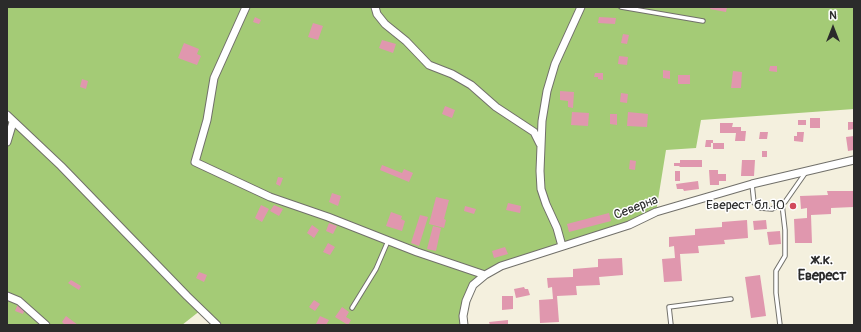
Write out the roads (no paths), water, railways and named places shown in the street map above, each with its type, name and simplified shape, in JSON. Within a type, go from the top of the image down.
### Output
[{"type":"street","points":[[246,7],[214,78],[206,120],[195,162],[270,197],[328,217],[417,252],[485,275]]},
{"type":"street","points":[[375,7],[377,14],[384,24],[406,41],[429,65],[452,74],[471,85],[496,107],[534,132],[541,146]]},
{"type":"street","points":[[562,246],[557,228],[541,189],[540,171],[542,121],[547,91],[555,64],[581,7]]},
{"type":"street","points":[[7,115],[61,166],[217,325]]},
{"type":"street","points":[[7,142],[14,122]]},
{"type":"street","name":"Северна","points":[[464,325],[463,316],[466,301],[473,284],[501,266],[630,225],[656,212],[752,184],[854,160]]},
{"type":"street","points":[[7,296],[19,301],[46,325]]},
{"type":"lane","points":[[621,7],[703,21]]},
{"type":"lane","points":[[752,184],[754,203],[760,208],[772,208],[785,202],[806,172]]},
{"type":"lane","points":[[780,325],[776,293],[776,271],[785,256],[786,230],[782,204]]},
{"type":"lane","points":[[352,308],[376,269],[388,240]]},
{"type":"lane","points":[[671,325],[669,307],[731,299]]},
{"type":"place","name":"Еверест бл.10","points":[[793,206]]},
{"type":"district","name":"ж.к. Еверест","points":[[822,268]]}]
